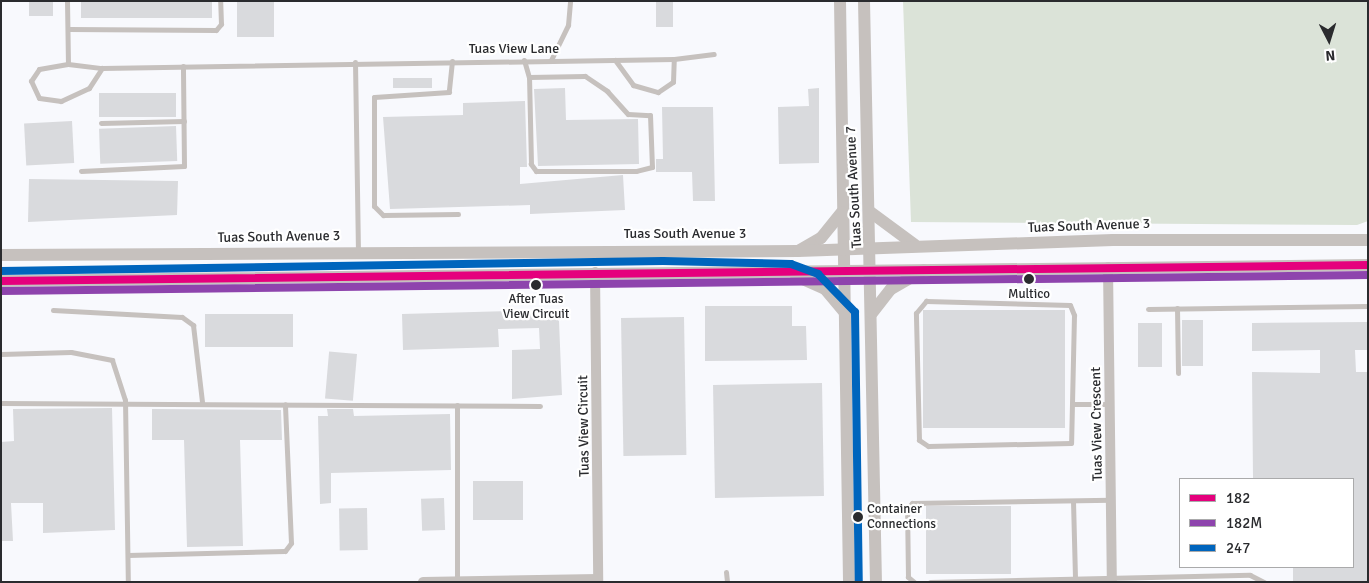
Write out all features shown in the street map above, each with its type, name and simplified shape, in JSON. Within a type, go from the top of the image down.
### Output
[{"type":"street","name":"Tuas South Avenue 7","points":[[840,1],[849,582]]},
{"type":"street","name":"Tuas South Avenue 7","points":[[864,1],[869,211],[872,247],[876,582]]},
{"type":"street","points":[[869,211],[918,247]]},
{"type":"street","points":[[798,251],[821,238],[842,212]]},
{"type":"street","name":"Tuas South Avenue 3","points":[[1,255],[358,251],[798,251],[872,247],[1244,238],[1368,240]]},
{"type":"street","points":[[1,281],[595,272],[790,274],[843,270],[1368,265]]},
{"type":"street","name":"Tuas View Crescent","points":[[1108,266],[1112,581]]},
{"type":"street","points":[[872,313],[891,289],[926,269]]},
{"type":"street","name":"Tuas View Circuit","points":[[424,582],[598,581],[595,272]]},
{"type":"street","points":[[790,274],[824,289],[845,313]]},
{"type":"lane","points":[[67,1],[69,29],[68,64]]},
{"type":"lane","points":[[69,29],[216,30],[220,24],[220,1]]},
{"type":"lane","points":[[551,60],[568,25],[570,1]]},
{"type":"lane","name":"Tuas View Lane","points":[[102,68],[76,96],[54,102],[40,98],[32,75],[39,68],[68,64],[102,68],[452,60],[674,59],[714,54]]},
{"type":"lane","points":[[615,60],[633,85],[658,92],[673,82],[674,59]]},
{"type":"lane","points":[[452,60],[449,92],[374,97],[374,206],[384,215],[458,214]]},
{"type":"lane","points":[[524,60],[529,77],[531,164],[536,171],[636,171],[652,167],[650,115],[628,114],[607,91],[585,76],[529,77]]},
{"type":"lane","points":[[355,62],[358,251]]},
{"type":"lane","points":[[81,171],[182,168],[184,121],[183,66]]},
{"type":"lane","points":[[101,123],[184,121]]},
{"type":"lane","points":[[926,301],[1070,305],[1074,314],[1073,404],[1074,438],[1066,444],[924,445],[919,440],[918,306],[926,301]]},
{"type":"lane","points":[[1148,309],[1368,306]]},
{"type":"lane","points":[[1177,308],[1178,373]]},
{"type":"lane","points":[[53,310],[182,317],[193,325],[202,402]]},
{"type":"lane","points":[[1,354],[71,352],[112,360],[125,400],[128,582]]},
{"type":"lane","points":[[1,403],[125,400],[285,404],[540,406]]},
{"type":"lane","points":[[128,555],[285,551],[290,544],[285,404]]},
{"type":"lane","points":[[1073,404],[1110,404]]},
{"type":"lane","points":[[457,405],[457,582]]},
{"type":"lane","points":[[914,582],[908,577],[907,510],[912,502],[1111,500]]},
{"type":"lane","points":[[1073,501],[1075,580]]},
{"type":"lane","points":[[726,572],[727,582]]},
{"type":"lane","points":[[930,582],[1112,581],[1250,575],[1264,582]]},
{"type":"shaded area","points":[[903,1],[1368,1],[1368,221],[1357,225],[911,222]]},
{"type":"building","points":[[29,1],[53,1],[53,16],[29,16]]},
{"type":"building","points":[[81,1],[212,1],[212,18],[81,18]]},
{"type":"building","points":[[237,1],[274,1],[274,37],[237,37]]},
{"type":"building","points":[[656,1],[673,1],[673,27],[656,27]]},
{"type":"building","points":[[393,78],[432,78],[432,88],[393,88]]},
{"type":"building","points":[[565,88],[566,120],[638,119],[639,164],[538,166],[534,89]]},
{"type":"building","points":[[819,88],[819,163],[779,164],[778,107],[809,106],[808,89]]},
{"type":"building","points":[[99,93],[176,93],[176,117],[99,117]]},
{"type":"building","points":[[525,101],[527,167],[520,167],[520,184],[623,175],[625,210],[530,214],[530,205],[390,209],[383,117],[463,115],[463,103]]},
{"type":"building","points":[[662,107],[713,107],[715,201],[693,201],[692,172],[656,172],[656,159],[663,159]]},
{"type":"building","points":[[72,121],[74,163],[26,165],[24,124]]},
{"type":"building","points":[[176,126],[177,161],[100,164],[99,129]]},
{"type":"building","points":[[29,179],[178,181],[177,215],[28,222]]},
{"type":"building","points":[[705,306],[792,306],[792,326],[806,326],[807,360],[705,361]]},
{"type":"building","points":[[544,310],[559,321],[562,395],[512,399],[512,350],[540,349],[539,328],[498,329],[499,347],[403,350],[402,314]]},
{"type":"building","name":"Multico","points":[[923,310],[1065,310],[1065,428],[923,428]]},
{"type":"building","points":[[205,314],[293,314],[293,347],[205,347]]},
{"type":"building","points":[[684,317],[686,455],[623,456],[621,318]]},
{"type":"building","points":[[1182,320],[1203,320],[1203,366],[1182,366]]},
{"type":"building","points":[[1368,322],[1368,350],[1355,350],[1356,372],[1368,372],[1368,582],[1293,582],[1293,568],[1354,568],[1354,478],[1253,478],[1252,372],[1320,373],[1320,350],[1252,351],[1252,323]]},
{"type":"building","points":[[1138,323],[1162,323],[1162,367],[1138,367]]},
{"type":"building","points":[[329,352],[357,354],[353,401],[325,398]]},
{"type":"building","points":[[822,383],[824,496],[715,498],[713,385]]},
{"type":"building","points":[[112,408],[115,530],[43,533],[43,503],[11,503],[13,541],[1,541],[1,442],[14,441],[13,409]]},
{"type":"building","points":[[152,409],[281,410],[282,440],[240,440],[243,546],[187,547],[184,440],[152,440]]},
{"type":"building","points":[[327,409],[353,409],[354,416],[450,414],[451,470],[331,473],[331,503],[320,504],[318,416],[328,416]]},
{"type":"building","points":[[473,481],[523,481],[523,520],[473,520]]},
{"type":"building","points":[[444,498],[445,530],[422,531],[421,499]]},
{"type":"building","points":[[926,506],[1011,506],[1011,574],[926,574]]},
{"type":"building","points":[[339,508],[367,508],[368,550],[340,550]]},
{"type":"transit line","name":"247","points":[[1,271],[663,261],[791,264],[818,274],[855,312],[859,582]]},
{"type":"transit line","name":"182","points":[[1,281],[1368,265]]},
{"type":"transit line","name":"182M","points":[[1,291],[1368,275]]},
{"type":"place","name":"Multico","points":[[1029,279]]},
{"type":"place","name":"After Tuas View Circuit","points":[[536,285]]},
{"type":"place","name":"Container Connections","points":[[858,517]]}]
